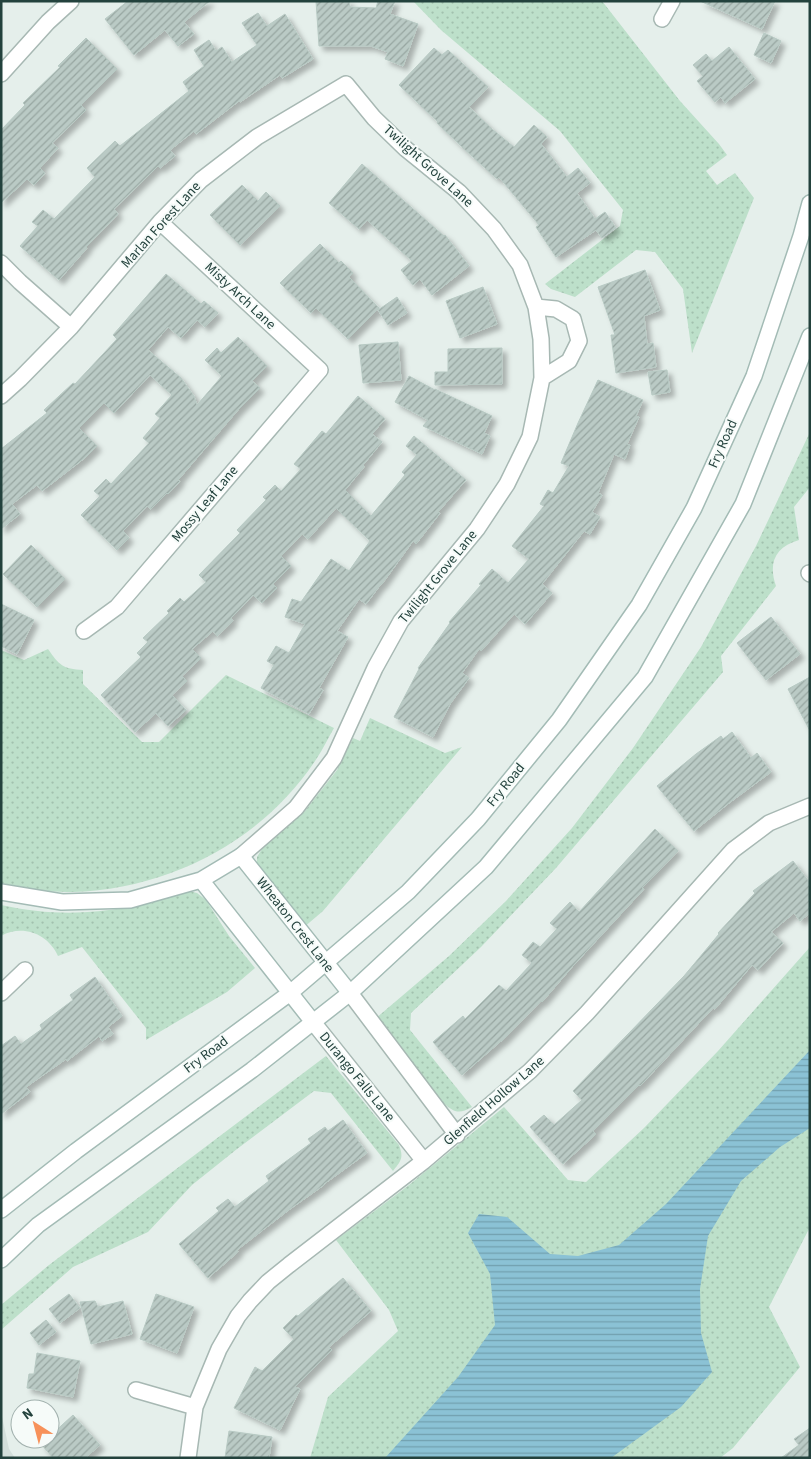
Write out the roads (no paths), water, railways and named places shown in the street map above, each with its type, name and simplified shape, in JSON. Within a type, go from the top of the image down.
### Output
[{"type":"street","points":[[1,74],[48,22],[71,1]]},
{"type":"street","points":[[662,19],[672,1]]},
{"type":"street","name":"Marlan Forest Lane","points":[[1,396],[71,326],[160,222],[201,180],[258,137],[346,84]]},
{"type":"street","name":"Twilight Grove Lane","points":[[1,892],[62,902],[130,900],[201,880],[241,856],[296,808],[334,758],[375,668],[401,621],[477,529],[508,484],[530,437],[542,378],[541,339],[536,307],[520,265],[494,229],[459,192],[406,149],[374,118],[346,84]]},
{"type":"street","name":"Fry Road","points":[[1,1210],[76,1151],[290,993],[408,892],[478,819],[559,720],[639,605],[694,508],[754,376],[801,236],[810,203]]},
{"type":"street","name":"Misty Arch Lane","points":[[160,222],[320,370]]},
{"type":"street","points":[[1,263],[71,326]]},
{"type":"street","points":[[536,307],[556,309],[573,320],[579,341],[570,361],[542,378]]},
{"type":"street","points":[[1,1260],[38,1224],[252,1070],[350,993],[486,868],[645,677],[743,504],[810,336]]},
{"type":"street","name":"Mossy Leaf Lane","points":[[84,631],[117,607],[320,370]]},
{"type":"street","name":"Glenfield Hollow Lane","points":[[188,1458],[195,1407],[219,1349],[238,1316],[268,1282],[424,1162],[537,1065],[619,978],[733,850],[769,823],[810,806]]},
{"type":"street","name":"Wheaton Crest Lane","points":[[241,856],[350,993]]},
{"type":"street","points":[[201,880],[290,993]]},
{"type":"street","points":[[1,993],[25,970]]},
{"type":"street","name":"Durango Falls Lane","points":[[290,993],[424,1162]]},
{"type":"street","points":[[350,993],[457,1135]]},
{"type":"street","points":[[136,1390],[195,1407]]},
{"type":"water","points":[[810,1050],[810,1128],[780,1147],[741,1181],[708,1236],[700,1289],[701,1333],[712,1372],[681,1407],[611,1458],[385,1458],[458,1377],[495,1325],[490,1274],[468,1233],[479,1214],[507,1217],[550,1254],[578,1256],[619,1245],[666,1204]]}]
